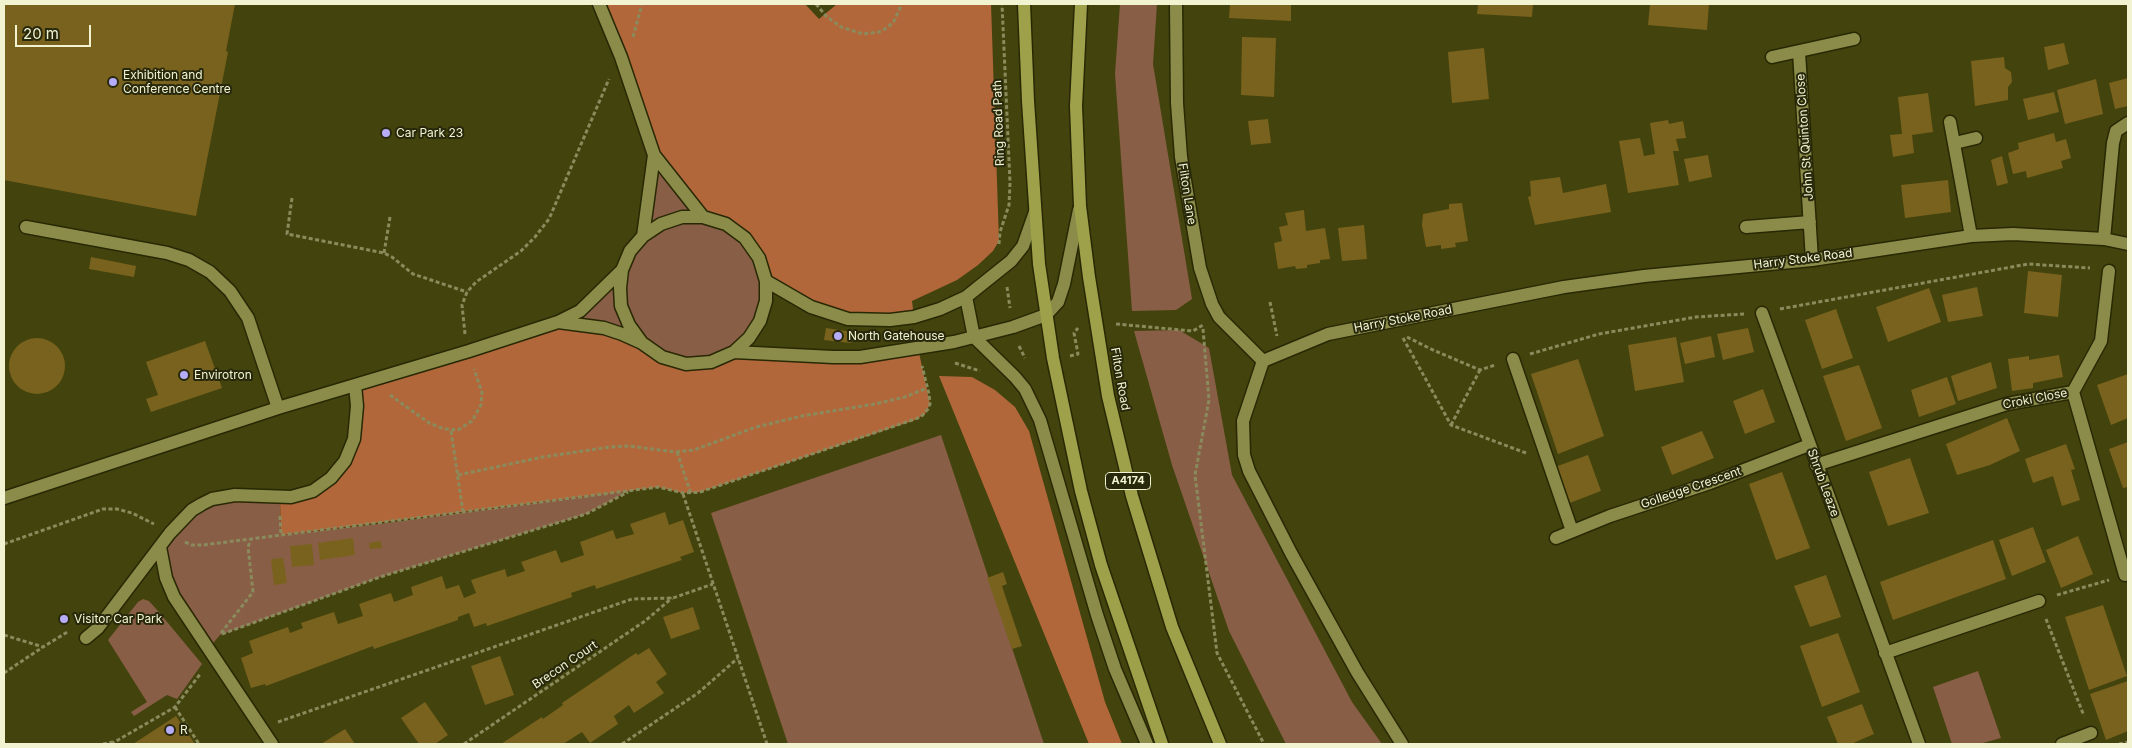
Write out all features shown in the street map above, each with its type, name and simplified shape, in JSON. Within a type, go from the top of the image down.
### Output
[{"type":"main road","points":[[1024,4],[1035,212],[1046,316],[1065,421],[1096,546],[1120,626],[1162,744]]},
{"type":"main road","name":"Filton Road","points":[[1082,4],[1076,106],[1080,206],[1108,396],[1132,496],[1172,627],[1220,744]]},
{"type":"street","points":[[599,4],[621,57],[654,155],[703,217]]},
{"type":"street","name":"Filton Lane","points":[[1176,4],[1177,103],[1181,157],[1200,268],[1218,317],[1263,361]]},
{"type":"street","points":[[1772,57],[1854,39]]},
{"type":"street","name":"John St Quinton Close","points":[[1799,52],[1812,260]]},
{"type":"street","points":[[1950,122],[1971,236]]},
{"type":"street","points":[[2104,239],[2112,143],[2116,131],[2128,122]]},
{"type":"street","points":[[1955,143],[1976,138]]},
{"type":"street","points":[[643,236],[654,155]]},
{"type":"street","points":[[734,352],[833,358],[860,357],[974,337],[1046,316],[1058,302],[1064,284],[1080,206]]},
{"type":"street","points":[[766,281],[811,307],[839,316],[868,320],[914,317],[940,309],[966,297],[1018,254],[1026,239],[1035,212]]},
{"type":"street","points":[[558,322],[604,328],[642,343],[662,357],[686,364],[711,362],[734,352],[749,338],[760,321],[766,301],[766,281],[759,258],[745,238],[726,224],[703,217],[682,217],[661,224],[643,236],[630,251],[622,270],[620,288],[621,306],[629,325],[642,343]]},
{"type":"street","points":[[1746,227],[1810,222]]},
{"type":"street","points":[[26,227],[167,253],[189,260],[210,272],[230,291],[248,318],[278,408]]},
{"type":"street","name":"Harry Stoke Road","points":[[1263,361],[1310,340],[1336,332],[1564,287],[1644,276],[1812,260],[1971,236],[2013,234],[2104,239],[2128,244]]},
{"type":"street","points":[[4,498],[278,408],[469,351],[558,322],[580,311],[622,270]]},
{"type":"street","points":[[2073,392],[2100,341],[2109,271]]},
{"type":"street","points":[[966,297],[974,337],[1015,377],[1025,389],[1033,404],[1045,436],[1097,615],[1115,669],[1148,744]]},
{"type":"street","name":"Shrub Leaze","points":[[1762,313],[1919,744]]},
{"type":"street","points":[[1513,358],[1572,531]]},
{"type":"street","points":[[1263,361],[1243,422],[1244,454],[1249,471],[1291,553],[1357,672],[1402,744]]},
{"type":"street","points":[[86,638],[98,628],[170,534],[192,510],[212,499],[235,495],[292,497],[313,491],[331,478],[345,461],[354,439],[357,406],[355,385]]},
{"type":"street","name":"Croki Close","points":[[1816,464],[2007,404],[2073,392],[2126,574]]},
{"type":"street","name":"Golledge Crescent","points":[[1556,538],[1610,516],[1710,483],[1809,446]]},
{"type":"street","points":[[160,547],[166,578],[172,593],[272,744]]},
{"type":"street","points":[[1886,653],[2039,601]]},
{"type":"street","points":[[2062,744],[2091,733]]},
{"type":"path","points":[[372,380],[413,412],[437,426],[451,431],[460,429],[472,421],[482,401],[481,388],[469,351],[462,312],[467,292],[476,282],[522,251],[549,219],[612,71],[636,30],[642,4]]},
{"type":"path","points":[[816,4],[826,16],[841,27],[863,34],[879,32],[888,28],[894,21],[902,4]]},
{"type":"path","name":"Ring Road Path","points":[[999,240],[1007,215],[1010,184],[1002,4]]},
{"type":"path","points":[[292,198],[288,234],[384,253],[414,274],[467,292]]},
{"type":"path","points":[[384,253],[390,217]]},
{"type":"path","points":[[1270,302],[1281,353]]},
{"type":"path","points":[[1113,324],[1193,330],[1218,317]]},
{"type":"path","points":[[1202,326],[1209,400],[1195,475],[1217,653],[1264,744]]},
{"type":"path","points":[[1400,334],[1451,425],[1549,462]]},
{"type":"path","points":[[1015,339],[1028,365]]},
{"type":"path","points":[[952,362],[973,368],[982,373]]},
{"type":"path","points":[[170,534],[198,546],[658,487],[691,494],[700,492],[915,420],[928,409],[930,399],[921,364],[926,363]]},
{"type":"path","points":[[1451,425],[1480,370]]},
{"type":"path","points":[[458,475],[543,457],[610,448],[629,446],[677,452],[694,450],[744,430],[785,419],[875,404],[927,388]]},
{"type":"path","points":[[451,431],[463,512]]},
{"type":"path","points":[[677,452],[691,494]]},
{"type":"path","points":[[253,538],[248,547],[254,592],[220,635],[380,577],[586,514],[631,490]]},
{"type":"path","points":[[683,493],[767,744]]},
{"type":"path","points":[[4,544],[103,509],[117,509],[132,513],[155,524],[150,529]]},
{"type":"path","points":[[2091,733],[2039,601],[2126,574]]},
{"type":"path","points":[[261,728],[632,599],[673,598],[712,584]]},
{"type":"path","name":"Brecon Court","points":[[464,744],[645,621],[673,598]]},
{"type":"path","points":[[4,673],[72,628]]},
{"type":"path","points":[[4,635],[43,648]]},
{"type":"path","points":[[104,744],[113,743],[175,707],[213,656]]},
{"type":"path","points":[[622,744],[698,693],[738,658]]},
{"type":"path","points":[[175,707],[199,744]]},
{"type":"path","points":[[2119,744],[2128,742]]},
{"type":"shaded area","points":[[599,4],[805,4],[819,19],[837,4],[991,4],[999,241],[993,251],[957,280],[912,301],[914,317],[848,319],[766,281],[745,238],[703,217],[654,155]]},
{"type":"shaded area","points":[[1120,4],[1157,4],[1153,64],[1192,299],[1176,310],[1132,311],[1115,74]]},
{"type":"shaded area","points":[[654,155],[759,258],[766,301],[734,352],[686,364],[558,322],[580,311],[643,236]]},
{"type":"shaded area","points":[[558,322],[585,325],[686,364],[734,352],[803,356],[918,348],[930,404],[925,414],[915,420],[700,492],[683,493],[658,487],[281,535],[280,497],[302,495],[345,461],[355,385]]},
{"type":"shaded area","points":[[1179,330],[1209,348],[1232,475],[1352,702],[1382,744],[1286,744],[1229,631],[1172,465],[1134,331]]},
{"type":"shaded area","points":[[939,376],[972,377],[995,390],[1015,407],[1029,431],[1105,702],[1122,744],[1089,744]]},
{"type":"shaded area","points":[[941,435],[1044,744],[788,744],[711,513]]},
{"type":"shaded area","points":[[631,490],[586,514],[380,577],[220,635],[208,649],[174,597],[160,547],[202,504],[280,497],[281,535],[387,523]]},
{"type":"shaded area","points":[[143,599],[149,601],[202,664],[177,699],[167,695],[134,716],[131,712],[147,702],[108,640],[138,602]]},
{"type":"shaded area","points":[[1978,671],[2001,738],[1979,744],[1952,744],[1933,687]]},
{"type":"building","name":"Exhibition and Conference Centre","points":[[4,4],[235,4],[226,51],[228,52],[196,216],[4,180]]},
{"type":"building","points":[[1230,4],[1291,4],[1291,21],[1229,18]]},
{"type":"building","points":[[1478,4],[1533,4],[1532,17],[1477,14]]},
{"type":"building","points":[[1650,4],[1709,4],[1707,30],[1648,25]]},
{"type":"building","points":[[1242,37],[1276,38],[1274,97],[1241,95]]},
{"type":"building","points":[[2064,43],[2069,64],[2048,70],[2044,47]]},
{"type":"building","points":[[1484,48],[1489,99],[1452,103],[1448,52]]},
{"type":"building","points":[[2004,57],[2005,68],[2011,72],[2012,82],[2008,87],[2008,100],[1975,106],[1971,61]]},
{"type":"building","points":[[2128,78],[2128,106],[2115,109],[2109,83]]},
{"type":"building","points":[[2096,79],[2103,114],[2065,124],[2057,90]]},
{"type":"building","points":[[2054,92],[2059,112],[2028,120],[2023,99]]},
{"type":"building","points":[[1928,93],[1933,132],[1912,135],[1914,153],[1893,157],[1890,135],[1902,134],[1898,97]]},
{"type":"building","points":[[1268,119],[1271,143],[1251,145],[1248,121]]},
{"type":"building","points":[[1668,120],[1669,124],[1683,121],[1686,138],[1676,139],[1679,151],[1673,151],[1679,185],[1628,193],[1619,141],[1640,138],[1644,156],[1655,154],[1650,123]]},
{"type":"building","points":[[2054,133],[2056,142],[2066,139],[2071,158],[2061,161],[2063,168],[2027,178],[2026,171],[2013,174],[2008,153],[2019,149],[2018,143]]},
{"type":"building","points":[[1708,155],[1712,177],[1689,182],[1684,159]]},
{"type":"building","points":[[2002,156],[2008,183],[1997,186],[1991,160]]},
{"type":"building","points":[[1560,177],[1563,193],[1606,184],[1611,212],[1535,225],[1528,197],[1531,196],[1530,181]]},
{"type":"building","points":[[1948,180],[1951,212],[1905,218],[1901,185]]},
{"type":"building","points":[[1462,203],[1468,241],[1455,243],[1456,247],[1441,249],[1441,245],[1426,247],[1422,225],[1423,214],[1449,209],[1449,204]]},
{"type":"building","points":[[1304,210],[1306,231],[1325,228],[1330,259],[1320,260],[1320,263],[1307,265],[1307,268],[1296,269],[1295,266],[1278,269],[1274,243],[1282,241],[1279,227],[1288,225],[1285,213]]},
{"type":"building","points":[[1364,225],[1367,259],[1342,261],[1338,228]]},
{"type":"building","points":[[91,257],[136,266],[134,277],[89,269]]},
{"type":"building","points":[[2028,271],[2062,275],[2058,317],[2024,313]]},
{"type":"building","points":[[1977,287],[1983,316],[1948,322],[1942,295]]},
{"type":"building","points":[[1929,288],[1941,322],[1888,342],[1876,307]]},
{"type":"building","points":[[1836,309],[1853,358],[1822,369],[1805,320]]},
{"type":"building","name":"North Gatehouse","points":[[826,328],[852,332],[851,343],[824,340]]},
{"type":"building","points":[[1748,328],[1754,352],[1723,360],[1717,334]]},
{"type":"building","points":[[1711,336],[1715,357],[1685,364],[1680,343]]},
{"type":"building","points":[[1676,337],[1684,382],[1635,391],[1628,345]]},
{"type":"building","points":[[32,338],[42,338],[57,346],[63,355],[65,366],[63,377],[57,386],[42,394],[32,394],[21,389],[14,382],[9,371],[9,361],[14,350],[21,343]]},
{"type":"building","name":"Envirotron","points":[[205,341],[222,388],[151,412],[146,399],[158,395],[146,362]]},
{"type":"building","points":[[2059,355],[2063,377],[2033,383],[2033,388],[2012,391],[2008,359],[2029,356],[2029,360]]},
{"type":"building","points":[[1578,359],[1604,436],[1558,454],[1531,374]]},
{"type":"building","points":[[1991,362],[1997,388],[1958,401],[1951,376]]},
{"type":"building","points":[[1859,365],[1882,428],[1846,441],[1823,376]]},
{"type":"building","points":[[2128,374],[2128,418],[2111,425],[2097,385]]},
{"type":"building","points":[[1947,377],[1956,404],[1919,417],[1911,390]]},
{"type":"building","points":[[1763,389],[1775,422],[1745,434],[1733,401]]},
{"type":"building","points":[[2007,418],[2020,451],[1990,465],[1957,475],[1946,444]]},
{"type":"building","points":[[1702,431],[1714,458],[1672,475],[1661,447]]},
{"type":"building","points":[[2128,442],[2128,487],[2123,488],[2109,449]]},
{"type":"building","points":[[2066,444],[2075,469],[2071,470],[2080,500],[2062,506],[2053,476],[2033,483],[2025,459]]},
{"type":"building","points":[[1588,455],[1601,491],[1567,504],[1552,468]]},
{"type":"building","points":[[1910,458],[1929,513],[1888,526],[1869,472]]},
{"type":"building","points":[[1782,472],[1810,548],[1776,560],[1749,484]]},
{"type":"building","points":[[665,512],[669,525],[683,520],[694,552],[680,557],[682,560],[596,589],[595,585],[571,593],[572,597],[487,626],[486,623],[474,627],[469,613],[458,617],[458,620],[374,649],[373,646],[266,686],[265,684],[251,688],[241,658],[253,653],[249,641],[288,627],[290,633],[303,628],[301,623],[334,612],[338,624],[363,616],[359,604],[391,593],[394,602],[413,595],[411,587],[442,576],[446,589],[459,585],[464,598],[476,593],[471,580],[505,569],[507,577],[525,571],[521,562],[556,550],[561,563],[584,555],[580,542],[613,530],[616,539],[634,534],[630,524]]},
{"type":"building","points":[[2033,527],[2046,562],[2012,576],[1999,540]]},
{"type":"building","points":[[2078,536],[2093,574],[2061,588],[2046,550]]},
{"type":"building","points":[[353,538],[355,555],[320,560],[318,543]]},
{"type":"building","points":[[1993,540],[2006,579],[1893,620],[1880,582]]},
{"type":"building","points":[[381,541],[382,548],[370,549],[369,543]]},
{"type":"building","points":[[312,544],[314,565],[292,567],[290,546]]},
{"type":"building","points":[[283,558],[287,583],[274,585],[271,559]]},
{"type":"building","points":[[1003,572],[1007,584],[1002,586],[1022,646],[1012,649],[987,578]]},
{"type":"building","points":[[1826,575],[1841,617],[1810,627],[1794,586]]},
{"type":"building","points":[[2103,605],[2127,676],[2089,690],[2065,617]]},
{"type":"building","points":[[693,607],[700,629],[671,639],[663,617]]},
{"type":"building","points":[[1838,633],[1860,692],[1822,707],[1800,646]]},
{"type":"building","points":[[649,648],[667,674],[656,682],[664,693],[634,713],[629,705],[614,716],[618,724],[590,743],[582,732],[563,744],[501,744],[542,717],[543,719],[563,705],[562,703],[636,653],[638,655]]},
{"type":"building","points":[[500,656],[514,695],[485,705],[471,666]]},
{"type":"building","points":[[2128,681],[2128,731],[2106,740],[2090,694]]},
{"type":"building","points":[[425,702],[448,735],[435,744],[419,744],[401,718]]},
{"type":"building","points":[[1862,704],[1874,734],[1851,744],[1838,744],[1827,717]]},
{"type":"building","name":"R","points":[[176,716],[195,744],[133,744]]},
{"type":"building","points":[[345,729],[355,744],[321,744]]},
{"type":"place","name":"Exhibition and Conference Centre","points":[[113,82]]},
{"type":"place","name":"Car Park 23","points":[[386,133]]},
{"type":"place","name":"North Gatehouse","points":[[838,336]]},
{"type":"place","name":"Envirotron","points":[[184,375]]},
{"type":"place","name":"Visitor Car Park","points":[[64,619]]},
{"type":"place","name":"R","points":[[170,730]]}]
